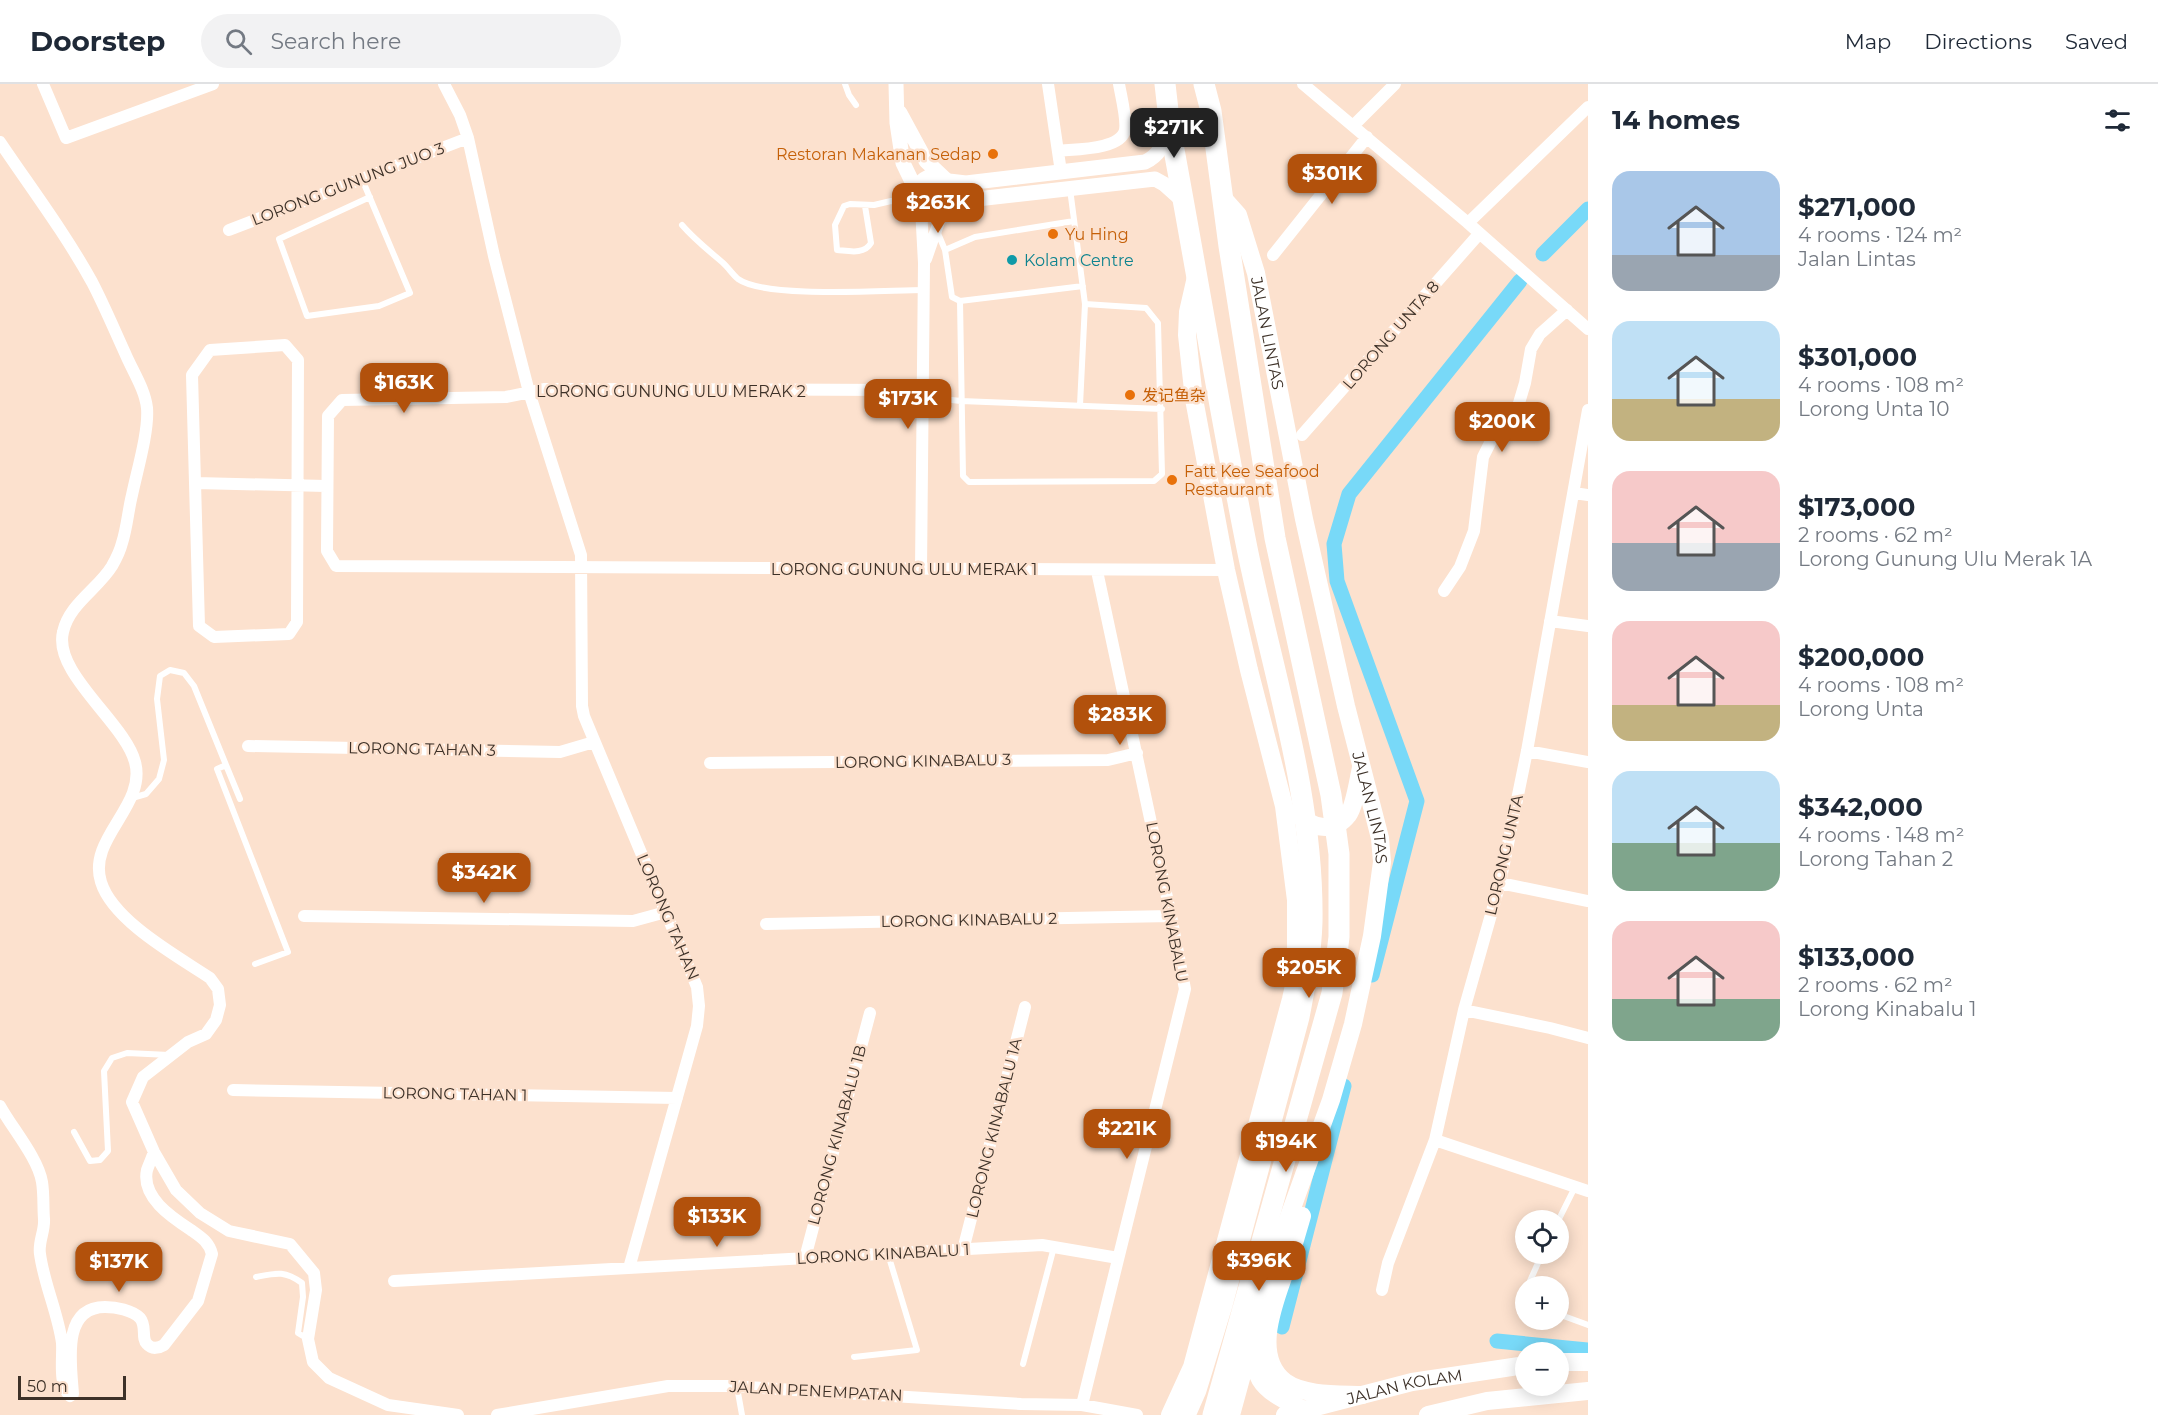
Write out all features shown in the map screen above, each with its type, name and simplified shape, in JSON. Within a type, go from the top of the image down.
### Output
[{"type":"highway","points":[[1165,84],[1170,128],[1246,544],[1300,786],[1311,874],[1312,925],[1299,1017],[1222,1305],[1196,1390],[1185,1415]]},
{"type":"highway","name":"JALAN LINTAS","points":[[1204,84],[1211,111],[1229,246],[1275,538],[1331,795],[1340,854],[1341,879],[1339,937],[1332,993],[1213,1415]]},
{"type":"main road","name":"JALAN LINTAS","points":[[1222,197],[1238,215],[1256,273],[1304,519],[1346,706],[1380,838],[1381,880],[1366,967],[1331,1100],[1274,1258],[1231,1415]]},
{"type":"main road","points":[[1170,1415],[1192,1366],[1296,977],[1296,900],[1284,806],[1226,570],[1188,356],[1188,312],[1197,272]]},
{"type":"main road","points":[[1273,768],[1296,812],[1305,822],[1327,828],[1337,825],[1349,814],[1362,763]]},
{"type":"main road","points":[[1331,1100],[1317,1166],[1273,1307],[1268,1329],[1268,1353],[1277,1372],[1285,1382],[1325,1394],[1362,1395]]},
{"type":"main road","points":[[1250,1346],[1262,1382],[1280,1398],[1304,1410]]},
{"type":"main road","points":[[1569,1362],[1588,1362]]},
{"type":"main road","name":"JALAN KOLAM","points":[[1285,1415],[1412,1382],[1515,1367]]},
{"type":"main road","name":"JALAN KOLAM","points":[[1428,1415],[1487,1401],[1588,1391]]},
{"type":"street","points":[[43,84],[66,138],[181,90],[213,84]]},
{"type":"street","name":"LORONG TAHAN","points":[[444,84],[460,115],[468,138],[494,256],[529,392],[581,555],[582,706],[594,742],[697,987],[699,1006],[697,1026],[629,1268]]},
{"type":"street","points":[[896,84],[897,123],[903,163],[919,201],[931,214],[968,200],[1155,179],[1183,201]]},
{"type":"street","points":[[1048,84],[1061,172]]},
{"type":"street","points":[[1058,151],[1112,144],[1121,139],[1125,130],[1119,84]]},
{"type":"street","points":[[1211,111],[1215,84]]},
{"type":"street","points":[[1303,84],[1515,263],[1588,328]]},
{"type":"street","points":[[1353,126],[1395,84]]},
{"type":"street","points":[[1468,223],[1588,107]]},
{"type":"street","points":[[897,108],[926,161],[947,180],[955,196],[946,209],[924,263]]},
{"type":"street","points":[[921,570],[924,263],[919,184],[927,177],[933,176],[966,183],[1145,162],[1154,158],[1163,146],[1170,128]]},
{"type":"street","points":[[1273,255],[1367,137]]},
{"type":"street","name":"LORONG GUNUNG JUO 3","points":[[229,230],[468,138]]},
{"type":"street","points":[[0,142],[91,280],[140,387],[147,408],[123,543],[112,566],[76,607],[67,621],[61,643],[64,654],[86,692],[129,747],[137,771],[132,798],[102,851],[99,866],[101,881],[110,898],[135,928],[210,978],[218,989],[220,1005],[216,1020],[206,1034],[188,1042],[143,1077],[132,1102],[154,1152],[176,1190],[200,1213],[229,1231],[290,1244],[314,1273],[316,1290],[308,1339],[313,1362],[329,1378],[388,1405],[458,1415]]},
{"type":"street","name":"LORONG UNTA 8","points":[[1302,435],[1479,234]]},
{"type":"street","points":[[1444,591],[1460,567],[1474,531],[1483,457],[1495,433],[1516,413],[1525,383],[1531,349],[1540,333],[1567,310]]},
{"type":"street","points":[[285,345],[298,360],[297,622],[289,634],[214,637],[199,626],[196,483],[192,375],[210,350],[285,345]]},
{"type":"street","name":"LORONG GUNUNG ULU MERAK 2","points":[[336,566],[327,551],[328,416],[342,400],[506,397],[545,389],[903,390],[923,397]]},
{"type":"street","name":"LORONG UNTA","points":[[1382,1290],[1388,1263],[1435,1140],[1464,1011],[1500,883],[1527,751],[1588,410]]},
{"type":"street","points":[[196,483],[326,486]]},
{"type":"street","points":[[1574,493],[1588,495]]},
{"type":"street","name":"LORONG GUNUNG ULU MERAK 1","points":[[336,566],[1226,570]]},
{"type":"street","name":"LORONG KINABALU","points":[[1082,1405],[1185,989],[1097,571]]},
{"type":"street","points":[[1550,621],[1588,626]]},
{"type":"street","name":"LORONG TAHAN 3","points":[[248,746],[560,752],[594,742]]},
{"type":"street","points":[[1527,751],[1588,762]]},
{"type":"street","name":"LORONG KINABALU 3","points":[[710,763],[1108,760],[1137,753]]},
{"type":"street","points":[[1500,883],[1588,901]]},
{"type":"street","points":[[304,916],[633,921],[666,912]]},
{"type":"street","name":"LORONG KINABALU 2","points":[[766,924],[1171,916]]},
{"type":"street","name":"LORONG KINABALU 1A","points":[[963,1250],[1025,1007]]},
{"type":"street","points":[[1464,1011],[1588,1038]]},
{"type":"street","name":"LORONG KINABALU 1B","points":[[805,1258],[870,1013]]},
{"type":"street","name":"LORONG TAHAN 1","points":[[233,1089],[677,1098]]},
{"type":"street","points":[[0,1106],[34,1161],[42,1181],[44,1225],[40,1239],[40,1254],[62,1344],[64,1382],[67,1394],[70,1396],[73,1394],[71,1359],[73,1331],[81,1315],[96,1307],[125,1310],[142,1321],[147,1345],[160,1347],[193,1308],[201,1294],[212,1254],[210,1246],[203,1238],[175,1220],[154,1199],[147,1187],[147,1172],[154,1152]]},
{"type":"street","points":[[1435,1140],[1588,1191]]},
{"type":"street","name":"LORONG KINABALU 1","points":[[394,1281],[1042,1245],[1118,1258]]},
{"type":"street","name":"JALAN PENEMPATAN","points":[[497,1415],[668,1386],[737,1386],[1021,1404],[1082,1405],[1137,1415]]},
{"type":"lane","points":[[845,84],[856,105]]},
{"type":"lane","points":[[362,179],[370,197],[410,293],[379,306],[307,316],[279,239],[370,197]]},
{"type":"lane","points":[[1070,189],[1085,304],[1080,405]]},
{"type":"lane","points":[[865,206],[871,243],[869,247],[864,250],[837,250],[835,232],[839,213],[844,206],[850,204],[865,206],[891,201],[919,201]]},
{"type":"lane","points":[[945,250],[975,237],[1074,221]]},
{"type":"lane","points":[[682,225],[739,280],[770,289],[797,291],[924,290]]},
{"type":"lane","points":[[937,230],[945,250],[952,297],[960,301],[1083,286]]},
{"type":"lane","points":[[960,301],[963,476],[969,482],[1154,481],[1162,474],[1158,323],[1146,309],[1085,304]]},
{"type":"lane","points":[[923,397],[962,401],[1161,409]]},
{"type":"lane","points":[[132,798],[146,794],[159,779],[164,760],[157,699],[160,676],[170,670],[184,673],[194,686],[240,799]]},
{"type":"lane","points":[[226,765],[217,769],[288,952],[255,963]]},
{"type":"lane","points":[[74,1132],[90,1161],[100,1160],[108,1151],[104,1071],[112,1058],[127,1053],[172,1055]]},
{"type":"lane","points":[[1564,1210],[1575,1187]]},
{"type":"lane","points":[[1023,1364],[1054,1247]]},
{"type":"lane","points":[[854,1357],[917,1350],[888,1254]]},
{"type":"lane","points":[[256,1277],[281,1272],[302,1283],[303,1297],[298,1334],[308,1339]]},
{"type":"lane","points":[[1569,1318],[1588,1325]]},
{"type":"lane","points":[[737,1386],[742,1415]]},
{"type":"waterway","points":[[1543,254],[1588,209]]},
{"type":"waterway","points":[[1372,975],[1417,801],[1337,581],[1334,544],[1349,494],[1520,281]]},
{"type":"waterway","points":[[1282,1327],[1344,1086]]},
{"type":"waterway","points":[[1497,1341],[1588,1350]]},
{"type":"place","name":"Restoran Makanan Sedap","points":[[993,154]]},
{"type":"place","name":"Yu Hing","points":[[1053,234]]},
{"type":"place","name":"Kolam Centre","points":[[1012,260]]},
{"type":"place","name":"发记鱼杂","points":[[1130,395]]},
{"type":"place","name":"Fatt Kee Seafood Restaurant","points":[[1172,480]]}]
